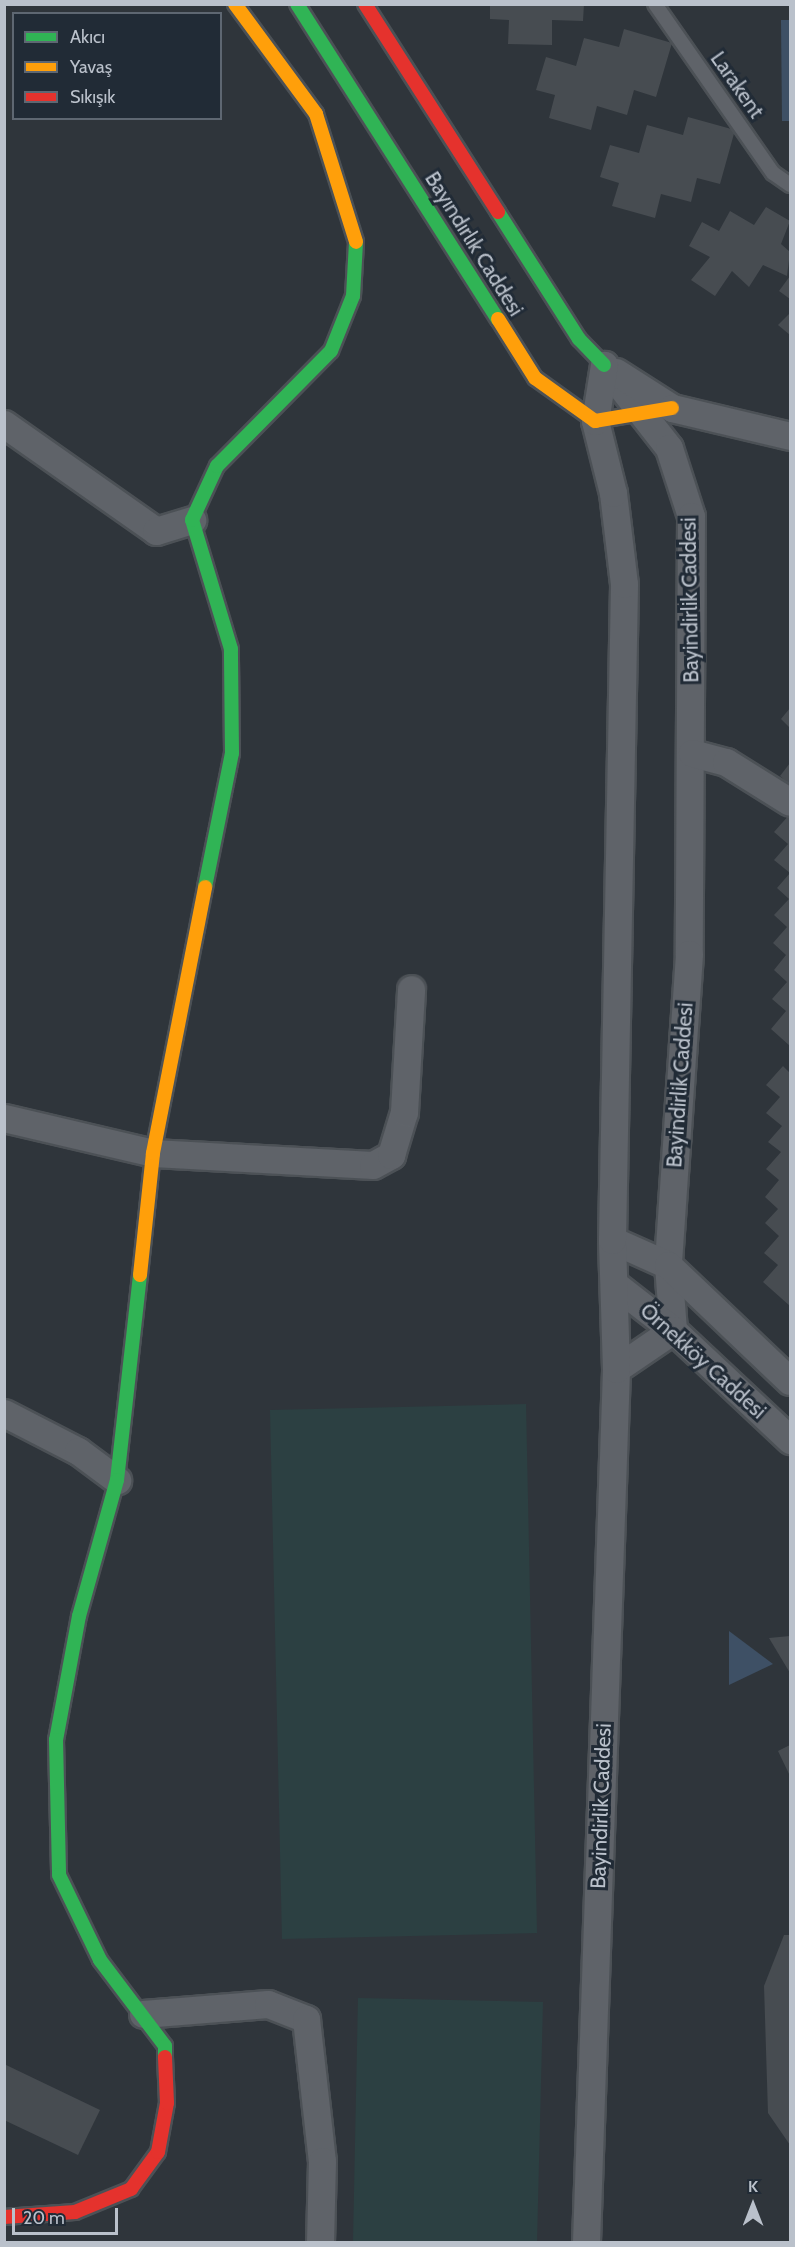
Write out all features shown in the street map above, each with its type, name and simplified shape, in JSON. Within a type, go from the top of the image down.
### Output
[{"type":"street","points":[[4,2217],[75,2212],[131,2189],[158,2152],[167,2103],[165,2046],[100,1960],[59,1875],[56,1740],[79,1616],[117,1480],[153,1153],[232,753],[231,649],[192,520],[217,466],[331,351],[353,296],[356,233],[316,114],[235,4]]},
{"type":"street","name":"Bayındırlık Caddesi","points":[[297,4],[535,378],[595,421]]},
{"type":"street","name":"Bayındırlık Caddesi","points":[[365,4],[579,339],[604,365]]},
{"type":"street","points":[[604,365],[672,408],[790,436]]},
{"type":"street","name":"Bayindirlik Caddesi","points":[[586,2242],[616,1369],[612,1240],[624,584],[613,493],[595,421],[604,365]]},
{"type":"street","name":"Bayindirlik Caddesi","points":[[604,365],[639,413],[669,448],[691,516],[692,753],[688,954],[668,1264],[673,1330]]},
{"type":"street","points":[[595,421],[672,408]]},
{"type":"street","points":[[4,424],[156,531],[192,520]]},
{"type":"street","points":[[692,753],[726,762],[790,802]]},
{"type":"street","points":[[4,1118],[153,1153],[374,1165],[392,1155],[404,1112],[411,989]]},
{"type":"street","name":"Örnekköy Caddesi","points":[[612,1240],[668,1264],[790,1381]]},
{"type":"street","name":"Örnekköy Caddesi","points":[[614,1284],[673,1330],[790,1440]]},
{"type":"street","points":[[616,1369],[673,1330]]},
{"type":"street","points":[[4,1413],[78,1451],[117,1480]]},
{"type":"street","points":[[143,2014],[268,2004],[306,2019],[322,2161],[320,2242]]},
{"type":"lane","name":"Larakent","points":[[655,4],[773,172],[790,185]]},
{"type":"green space","points":[[526,1404],[537,1933],[282,1939],[270,1410]]},
{"type":"green space","points":[[358,1998],[543,2002],[537,2242],[353,2242]]},
{"type":"water","points":[[781,20],[790,20],[790,121],[782,121]]},
{"type":"water","points":[[729,1631],[773,1664],[729,1685]]},
{"type":"building","points":[[490,4],[584,4],[583,21],[552,20],[552,45],[508,44],[509,20],[490,19]]},
{"type":"building","points":[[624,29],[672,43],[656,97],[634,90],[627,115],[597,106],[591,130],[549,118],[555,95],[536,90],[546,57],[576,66],[584,38],[619,47]]},
{"type":"building","points":[[688,117],[735,130],[720,184],[697,178],[691,202],[661,194],[655,218],[612,206],[619,183],[600,177],[610,145],[639,153],[647,125],[683,135]]},
{"type":"building","points":[[766,207],[790,221],[781,244],[790,252],[787,276],[763,265],[749,287],[732,271],[715,296],[691,280],[710,257],[689,246],[702,222],[719,231],[730,211],[754,225]]},
{"type":"building","points":[[790,276],[790,299],[779,291]]},
{"type":"building","points":[[790,313],[790,335],[778,325]]},
{"type":"building","points":[[790,708],[790,728],[781,719]]},
{"type":"building","points":[[790,763],[790,785],[780,776]]},
{"type":"building","points":[[790,814],[790,873],[774,860],[788,844],[774,832]]},
{"type":"building","points":[[790,873],[790,1046],[771,1029],[786,1011],[772,999],[787,982],[774,970],[786,955],[773,943],[787,927],[774,915],[789,899],[777,888]]},
{"type":"building","points":[[783,1066],[790,1073],[790,1306],[763,1282],[778,1265],[764,1253],[779,1236],[765,1223],[778,1209],[765,1197],[779,1180],[766,1169],[781,1152],[768,1142],[782,1126],[766,1113],[780,1097],[766,1085]]},
{"type":"building","points":[[790,1636],[790,1673],[769,1638]]},
{"type":"building","points":[[790,1745],[790,1776],[778,1751]]},
{"type":"building","points":[[784,1935],[790,1935],[790,2145],[768,2113],[764,1986]]},
{"type":"building","points":[[4,2064],[100,2110],[78,2155],[4,2120]]},
{"type":"traffic: fast","points":[[297,4],[498,319]]},
{"type":"traffic: fast","points":[[498,212],[579,339],[604,365]]},
{"type":"traffic: fast","points":[[205,887],[232,753],[231,649],[192,520],[217,466],[331,351],[353,296],[356,242]]},
{"type":"traffic: fast","points":[[140,1275],[117,1480],[79,1616],[56,1740],[59,1875],[100,1960],[165,2046],[165,2057]]},
{"type":"traffic: slow","points":[[235,4],[316,114],[356,242]]},
{"type":"traffic: slow","points":[[498,319],[535,378],[595,421],[672,408]]},
{"type":"traffic: slow","points":[[140,1275],[153,1153],[205,887]]},
{"type":"traffic: jam","points":[[365,4],[498,212]]},
{"type":"traffic: jam","points":[[4,2217],[75,2212],[131,2189],[158,2152],[167,2103],[165,2057]]}]
